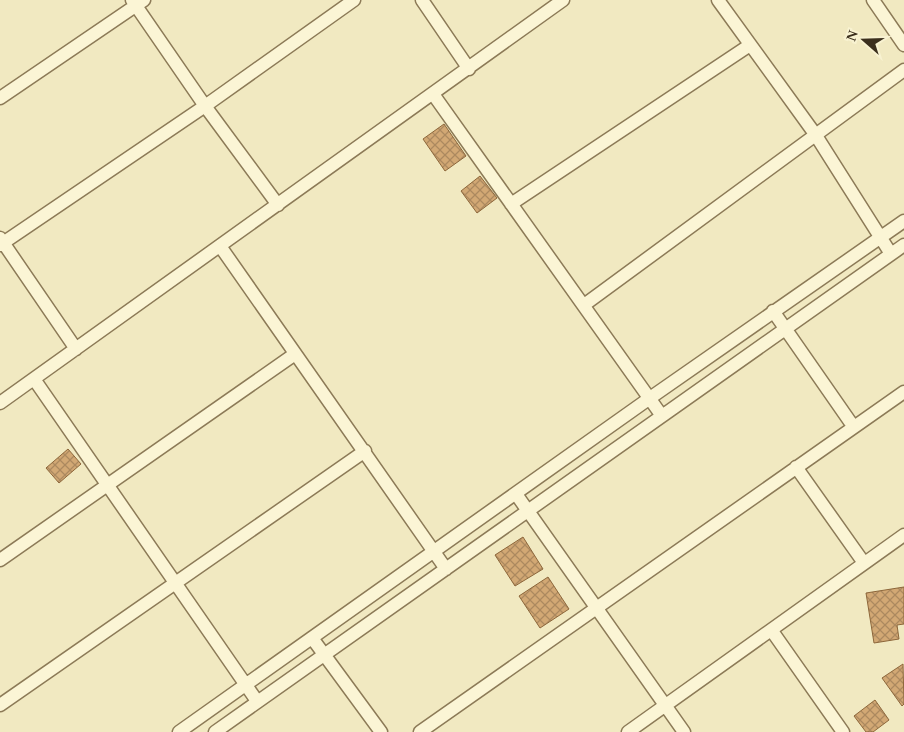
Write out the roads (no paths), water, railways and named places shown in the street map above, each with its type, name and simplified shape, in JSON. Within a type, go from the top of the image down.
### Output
[{"type":"street","points":[[76,349],[1,242],[205,106],[354,0]]},
{"type":"street","points":[[422,0],[470,69]]},
{"type":"street","points":[[0,403],[470,69],[563,0]]},
{"type":"street","points":[[718,0],[815,134],[891,254]]},
{"type":"street","points":[[873,0],[904,45]]},
{"type":"street","points":[[0,98],[137,2],[205,106],[278,204]]},
{"type":"street","points":[[512,204],[750,45]]},
{"type":"street","points":[[584,305],[904,70]]},
{"type":"street","points":[[433,94],[662,416]]},
{"type":"street","points":[[179,732],[773,311],[904,221]]},
{"type":"street","points":[[215,732],[904,245]]},
{"type":"street","points":[[220,246],[365,451],[446,570]]},
{"type":"street","points":[[773,311],[853,426]]},
{"type":"street","points":[[0,560],[108,487],[295,354]]},
{"type":"street","points":[[34,379],[257,701]]},
{"type":"street","points":[[420,732],[904,392]]},
{"type":"street","points":[[0,705],[365,451]]},
{"type":"street","points":[[796,467],[864,563]]},
{"type":"street","points":[[516,494],[684,732]]},
{"type":"street","points":[[628,732],[904,535]]},
{"type":"street","points":[[772,631],[843,732]]},
{"type":"street","points":[[312,638],[381,732]]}]
